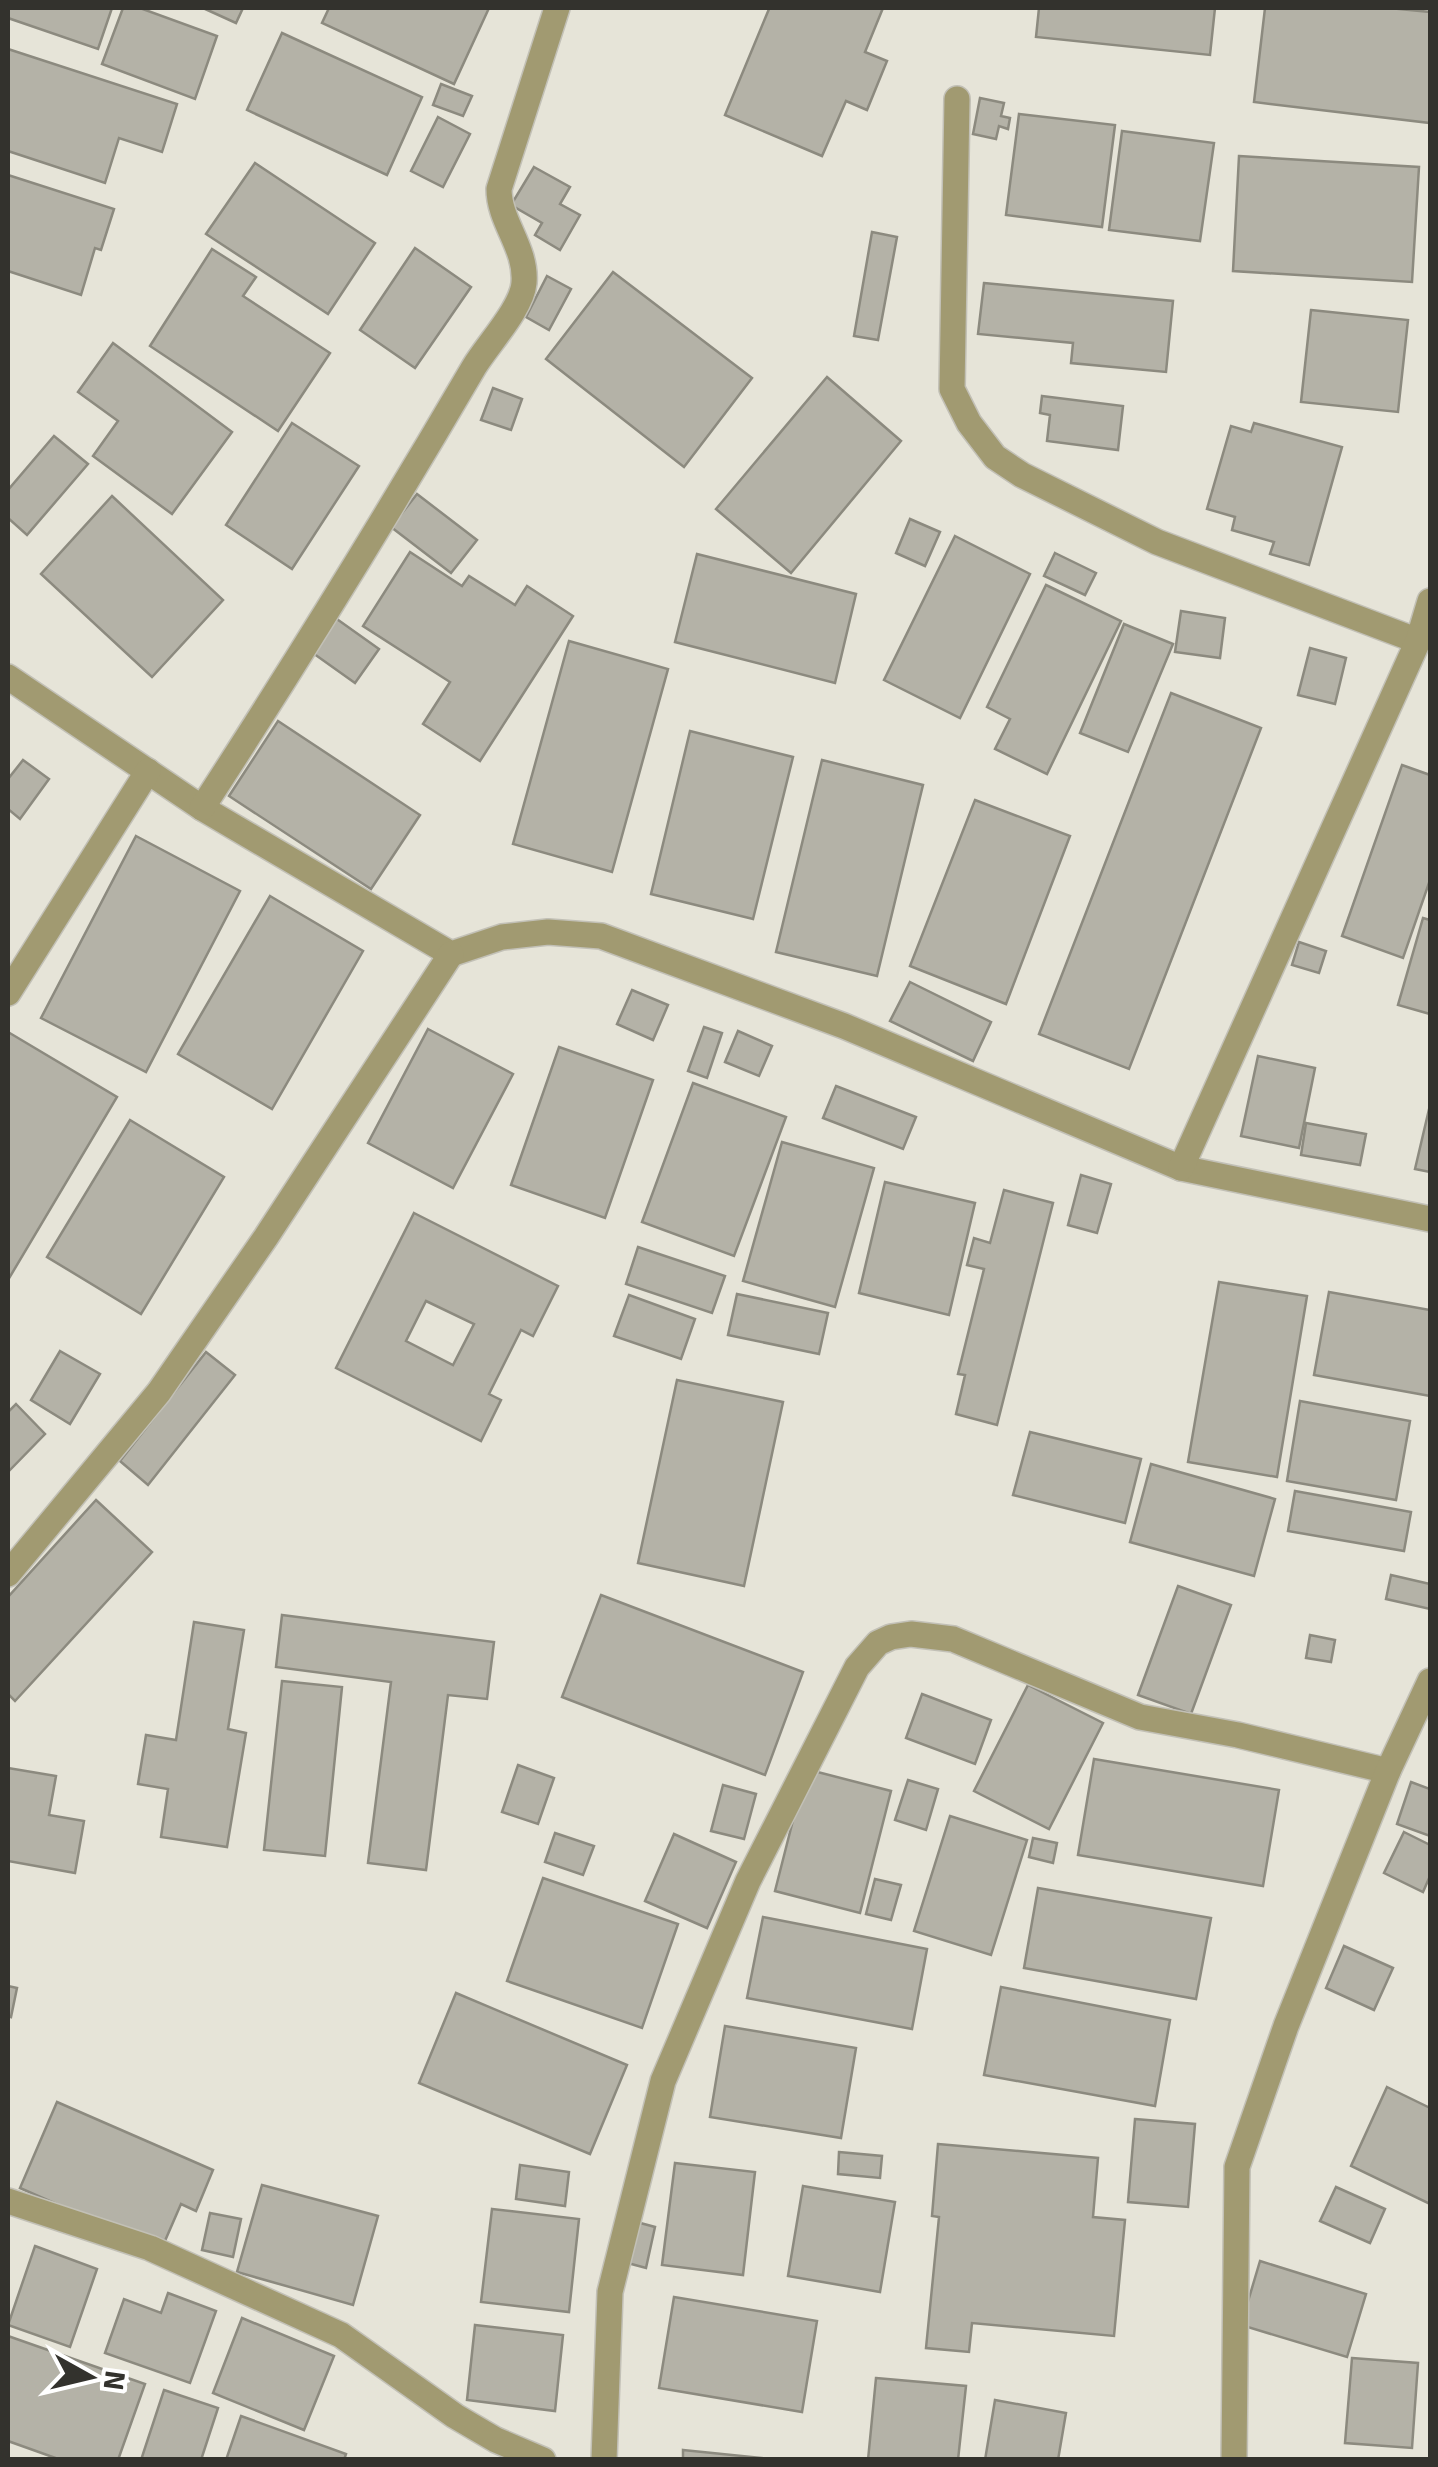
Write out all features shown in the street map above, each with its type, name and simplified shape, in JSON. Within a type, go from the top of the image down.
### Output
[{"type":"street","points":[[202,808],[320,625],[486,347],[520,299],[524,261],[499,202],[499,188],[557,8]]},
{"type":"street","points":[[957,99],[952,389],[969,423],[996,457],[1022,475],[1157,542],[1418,641]]},
{"type":"street","points":[[1182,1168],[1418,641],[1430,601]]},
{"type":"street","points":[[8,677],[202,808],[451,954]]},
{"type":"street","points":[[8,993],[148,771]]},
{"type":"street","points":[[8,1574],[158,1392],[266,1237],[451,954],[502,937],[548,932],[601,936],[844,1026],[1182,1168],[1430,1219]]},
{"type":"street","points":[[604,2460],[610,2292],[663,2081],[748,1880],[857,1667],[878,1644],[911,1634],[953,1640],[1140,1717],[1238,1735],[1388,1771]]},
{"type":"street","points":[[1234,2460],[1237,2167],[1286,2026],[1388,1771],[1430,1681]]},
{"type":"street","points":[[8,2201],[150,2248],[341,2335],[455,2416],[496,2440],[543,2460]]},
{"type":"building","points":[[8,8],[112,8],[98,49],[8,18]]},
{"type":"building","points":[[123,8],[140,8],[217,36],[195,99],[102,64]]},
{"type":"building","points":[[203,8],[243,8],[236,23]]},
{"type":"building","points":[[329,8],[489,8],[454,84],[322,23]]},
{"type":"building","points":[[765,8],[883,8],[865,52],[887,61],[867,110],[846,101],[822,156],[725,115],[769,9]]},
{"type":"building","points":[[1039,8],[1215,8],[1210,55],[1036,37]]},
{"type":"building","points":[[1265,8],[1389,8],[1430,12],[1430,123],[1254,102]]},
{"type":"building","points":[[282,33],[422,97],[387,175],[247,110]]},
{"type":"building","points":[[8,49],[177,104],[162,152],[119,138],[105,183],[8,151]]},
{"type":"building","points":[[441,84],[472,96],[463,116],[433,105]]},
{"type":"building","points":[[980,98],[1004,103],[1001,116],[1010,118],[1008,129],[999,126],[996,139],[973,134]]},
{"type":"building","points":[[1019,114],[1115,125],[1102,227],[1006,215]]},
{"type":"building","points":[[438,117],[470,134],[443,187],[411,171]]},
{"type":"building","points":[[1122,131],[1214,143],[1200,241],[1109,230]]},
{"type":"building","points":[[1239,156],[1419,167],[1412,282],[1233,271]]},
{"type":"building","points":[[255,163],[375,243],[328,314],[206,234]]},
{"type":"building","points":[[534,167],[570,187],[560,204],[580,215],[560,250],[535,235],[542,223],[511,205]]},
{"type":"building","points":[[8,175],[114,209],[101,250],[95,248],[81,295],[8,271]]},
{"type":"building","points":[[872,232],[897,237],[878,340],[854,336]]},
{"type":"building","points":[[415,248],[471,287],[415,368],[360,330]]},
{"type":"building","points":[[212,249],[256,277],[243,296],[330,353],[278,431],[150,346]]},
{"type":"building","points":[[613,272],[752,378],[684,467],[546,359]]},
{"type":"building","points":[[547,276],[571,289],[549,330],[526,317]]},
{"type":"building","points":[[984,283],[1173,301],[1166,372],[1071,363],[1073,343],[978,334]]},
{"type":"building","points":[[1311,310],[1408,320],[1398,412],[1301,402]]},
{"type":"building","points":[[113,343],[232,432],[172,514],[93,456],[118,421],[78,392]]},
{"type":"building","points":[[827,377],[901,441],[791,573],[716,509]]},
{"type":"building","points":[[493,388],[522,399],[511,430],[481,420]]},
{"type":"building","points":[[1042,396],[1123,406],[1118,450],[1047,441],[1050,415],[1040,413]]},
{"type":"building","points":[[292,423],[359,466],[292,569],[226,525]]},
{"type":"building","points":[[1254,423],[1342,447],[1309,565],[1270,554],[1274,542],[1232,530],[1235,517],[1207,509],[1231,426],[1251,432]]},
{"type":"building","points":[[54,436],[88,464],[27,535],[8,518],[8,490]]},
{"type":"building","points":[[417,494],[477,540],[451,573],[391,527]]},
{"type":"building","points":[[112,496],[223,600],[152,677],[41,574]]},
{"type":"building","points":[[910,519],[940,532],[925,566],[896,553]]},
{"type":"building","points":[[955,536],[1030,574],[960,718],[884,680]]},
{"type":"building","points":[[410,552],[462,586],[469,576],[515,605],[527,586],[573,616],[480,761],[423,724],[450,682],[363,626]]},
{"type":"building","points":[[1055,553],[1096,573],[1085,595],[1044,576]]},
{"type":"building","points":[[697,554],[856,594],[835,683],[675,642]]},
{"type":"building","points":[[1046,585],[1121,621],[1047,774],[995,749],[1010,719],[987,707]]},
{"type":"building","points":[[1181,611],[1225,618],[1220,658],[1175,652]]},
{"type":"building","points":[[334,617],[379,649],[355,683],[310,651]]},
{"type":"building","points":[[1124,624],[1173,644],[1128,752],[1080,733]]},
{"type":"building","points":[[569,641],[668,669],[612,872],[513,844]]},
{"type":"building","points":[[1310,648],[1346,658],[1335,704],[1298,695]]},
{"type":"building","points":[[1171,693],[1261,728],[1129,1069],[1039,1034]]},
{"type":"building","points":[[278,721],[420,815],[371,889],[229,796]]},
{"type":"building","points":[[690,731],[793,757],[753,919],[651,894]]},
{"type":"building","points":[[23,760],[49,779],[20,819],[8,809],[8,779]]},
{"type":"building","points":[[822,760],[923,785],[877,976],[776,952]]},
{"type":"building","points":[[1402,765],[1430,775],[1430,880],[1403,958],[1342,936]]},
{"type":"building","points":[[975,800],[1070,836],[1006,1004],[910,966]]},
{"type":"building","points":[[136,836],[240,891],[146,1072],[41,1018]]},
{"type":"building","points":[[270,896],[363,951],[272,1109],[178,1054]]},
{"type":"building","points":[[1423,918],[1430,920],[1430,1014],[1398,1005]]},
{"type":"building","points":[[1299,942],[1326,951],[1319,973],[1292,965]]},
{"type":"building","points":[[910,982],[991,1022],[973,1061],[890,1021]]},
{"type":"building","points":[[632,990],[668,1005],[653,1040],[617,1024]]},
{"type":"building","points":[[704,1027],[722,1033],[707,1078],[688,1071]]},
{"type":"building","points":[[428,1029],[513,1074],[453,1188],[368,1143]]},
{"type":"building","points":[[738,1031],[772,1046],[759,1076],[725,1062]]},
{"type":"building","points":[[8,1032],[117,1097],[8,1280]]},
{"type":"building","points":[[559,1047],[653,1080],[605,1218],[511,1185]]},
{"type":"building","points":[[1258,1056],[1315,1068],[1299,1148],[1241,1136]]},
{"type":"building","points":[[693,1083],[786,1117],[734,1256],[642,1222]]},
{"type":"building","points":[[836,1086],[916,1117],[903,1149],[823,1118]]},
{"type":"building","points":[[1430,1105],[1430,1172],[1415,1169]]},
{"type":"building","points":[[130,1120],[224,1177],[141,1314],[47,1257]]},
{"type":"building","points":[[1306,1123],[1366,1134],[1360,1165],[1301,1155]]},
{"type":"building","points":[[782,1142],[874,1168],[835,1307],[743,1281]]},
{"type":"building","points":[[1081,1175],[1111,1184],[1097,1233],[1068,1225]]},
{"type":"building","points":[[885,1182],[975,1203],[949,1315],[859,1293]]},
{"type":"building","points":[[1004,1190],[1053,1203],[997,1425],[956,1414],[965,1375],[958,1374],[984,1269],[967,1265],[974,1238],[990,1243]]},
{"type":"building","points":[[414,1213],[558,1286],[533,1336],[521,1330],[489,1394],[501,1400],[481,1441],[336,1368]],"holes":[[[426,1301],[474,1324],[453,1365],[406,1341]]]},
{"type":"building","points":[[638,1247],[725,1276],[712,1313],[626,1284]]},
{"type":"building","points":[[1219,1282],[1307,1296],[1277,1477],[1188,1462]]},
{"type":"building","points":[[1329,1292],[1430,1310],[1430,1396],[1314,1375]]},
{"type":"building","points":[[737,1294],[828,1313],[819,1354],[728,1335]]},
{"type":"building","points":[[629,1295],[695,1319],[681,1359],[614,1336]]},
{"type":"building","points":[[60,1351],[100,1374],[70,1424],[31,1400]]},
{"type":"building","points":[[206,1352],[235,1375],[148,1485],[120,1461]]},
{"type":"building","points":[[677,1380],[783,1402],[744,1586],[638,1563]]},
{"type":"building","points":[[1300,1401],[1410,1421],[1396,1500],[1287,1481]]},
{"type":"building","points":[[16,1404],[45,1434],[8,1472],[8,1412]]},
{"type":"building","points":[[1030,1432],[1141,1459],[1125,1523],[1013,1495]]},
{"type":"building","points":[[1151,1464],[1275,1499],[1254,1576],[1130,1542]]},
{"type":"building","points":[[1295,1491],[1411,1512],[1404,1551],[1288,1531]]},
{"type":"building","points":[[96,1500],[152,1552],[15,1701],[8,1694],[8,1597]]},
{"type":"building","points":[[1391,1575],[1430,1584],[1430,1609],[1386,1599]]},
{"type":"building","points":[[1178,1586],[1231,1605],[1191,1714],[1138,1695]]},
{"type":"building","points":[[601,1595],[803,1672],[765,1775],[562,1697]]},
{"type":"building","points":[[282,1615],[494,1642],[487,1699],[448,1695],[426,1870],[368,1863],[391,1682],[276,1667]]},
{"type":"building","points":[[194,1622],[244,1630],[228,1729],[246,1733],[227,1847],[161,1837],[168,1789],[138,1784],[146,1735],[176,1740]]},
{"type":"building","points":[[1310,1635],[1335,1640],[1331,1662],[1306,1658]]},
{"type":"building","points":[[282,1681],[342,1687],[325,1856],[264,1850]]},
{"type":"building","points":[[1028,1685],[1103,1723],[1049,1829],[974,1791]]},
{"type":"building","points":[[922,1694],[991,1720],[975,1764],[906,1738]]},
{"type":"building","points":[[1094,1759],[1279,1790],[1263,1886],[1078,1855]]},
{"type":"building","points":[[518,1765],[554,1778],[538,1824],[502,1812]]},
{"type":"building","points":[[8,1768],[56,1776],[49,1815],[84,1821],[75,1873],[8,1861]]},
{"type":"building","points":[[806,1769],[891,1791],[860,1913],[775,1891]]},
{"type":"building","points":[[908,1780],[938,1789],[926,1830],[895,1820]]},
{"type":"building","points":[[1411,1782],[1430,1789],[1430,1836],[1397,1824]]},
{"type":"building","points":[[723,1785],[756,1794],[744,1839],[711,1831]]},
{"type":"building","points":[[950,1816],[1027,1840],[991,1955],[914,1931]]},
{"type":"building","points":[[1404,1832],[1430,1845],[1430,1876],[1423,1892],[1384,1873]]},
{"type":"building","points":[[555,1833],[594,1846],[583,1875],[545,1862]]},
{"type":"building","points":[[674,1834],[736,1862],[707,1928],[645,1901]]},
{"type":"building","points":[[1033,1838],[1057,1843],[1053,1863],[1029,1857]]},
{"type":"building","points":[[543,1878],[678,1924],[642,2028],[507,1981]]},
{"type":"building","points":[[875,1879],[901,1885],[891,1920],[866,1914]]},
{"type":"building","points":[[1038,1888],[1211,1918],[1196,1999],[1024,1968]]},
{"type":"building","points":[[763,1917],[927,1949],[912,2029],[747,1998]]},
{"type":"building","points":[[1344,1946],[1393,1968],[1374,2010],[1326,1988]]},
{"type":"building","points":[[8,1986],[17,1988],[11,2017],[8,2016]]},
{"type":"building","points":[[1001,1987],[1170,2020],[1155,2106],[984,2075]]},
{"type":"building","points":[[456,1993],[627,2065],[590,2154],[419,2083]]},
{"type":"building","points":[[725,2026],[856,2048],[841,2138],[710,2117]]},
{"type":"building","points":[[1387,2087],[1430,2108],[1430,2204],[1351,2166]]},
{"type":"building","points":[[57,2102],[213,2170],[196,2211],[181,2204],[161,2250],[20,2188]]},
{"type":"building","points":[[1135,2119],[1195,2124],[1188,2207],[1128,2202]]},
{"type":"building","points":[[938,2144],[1098,2158],[1093,2217],[1125,2220],[1114,2336],[972,2323],[969,2352],[926,2348],[939,2217],[932,2216]]},
{"type":"building","points":[[839,2152],[882,2156],[880,2178],[838,2174]]},
{"type":"building","points":[[675,2163],[755,2172],[743,2275],[662,2265]]},
{"type":"building","points":[[520,2165],[569,2172],[565,2206],[516,2199]]},
{"type":"building","points":[[262,2185],[378,2216],[353,2305],[237,2272]]},
{"type":"building","points":[[803,2186],[895,2202],[880,2292],[788,2276]]},
{"type":"building","points":[[1336,2187],[1385,2209],[1370,2243],[1320,2221]]},
{"type":"building","points":[[492,2209],[579,2219],[569,2312],[481,2302]]},
{"type":"building","points":[[210,2213],[241,2219],[233,2257],[202,2250]]},
{"type":"building","points":[[633,2221],[655,2227],[646,2268],[624,2262]]},
{"type":"building","points":[[35,2246],[97,2269],[70,2347],[8,2325]]},
{"type":"building","points":[[1260,2261],[1366,2294],[1347,2357],[1241,2325]]},
{"type":"building","points":[[168,2293],[216,2311],[190,2383],[105,2353],[124,2299],[161,2313]]},
{"type":"building","points":[[674,2297],[817,2321],[802,2412],[659,2388]]},
{"type":"building","points":[[242,2318],[334,2356],[304,2430],[213,2393]]},
{"type":"building","points":[[475,2325],[563,2335],[555,2411],[467,2400]]},
{"type":"building","points":[[8,2336],[145,2384],[118,2460],[61,2460],[8,2441]]},
{"type":"building","points":[[1352,2358],[1418,2363],[1412,2448],[1345,2443]]},
{"type":"building","points":[[876,2378],[966,2386],[958,2460],[868,2460]]},
{"type":"building","points":[[164,2390],[218,2408],[201,2460],[141,2460]]},
{"type":"building","points":[[995,2400],[1066,2413],[1058,2460],[985,2460]]},
{"type":"building","points":[[241,2416],[346,2454],[344,2460],[226,2460]]},
{"type":"building","points":[[683,2450],[780,2460],[683,2460]]}]
